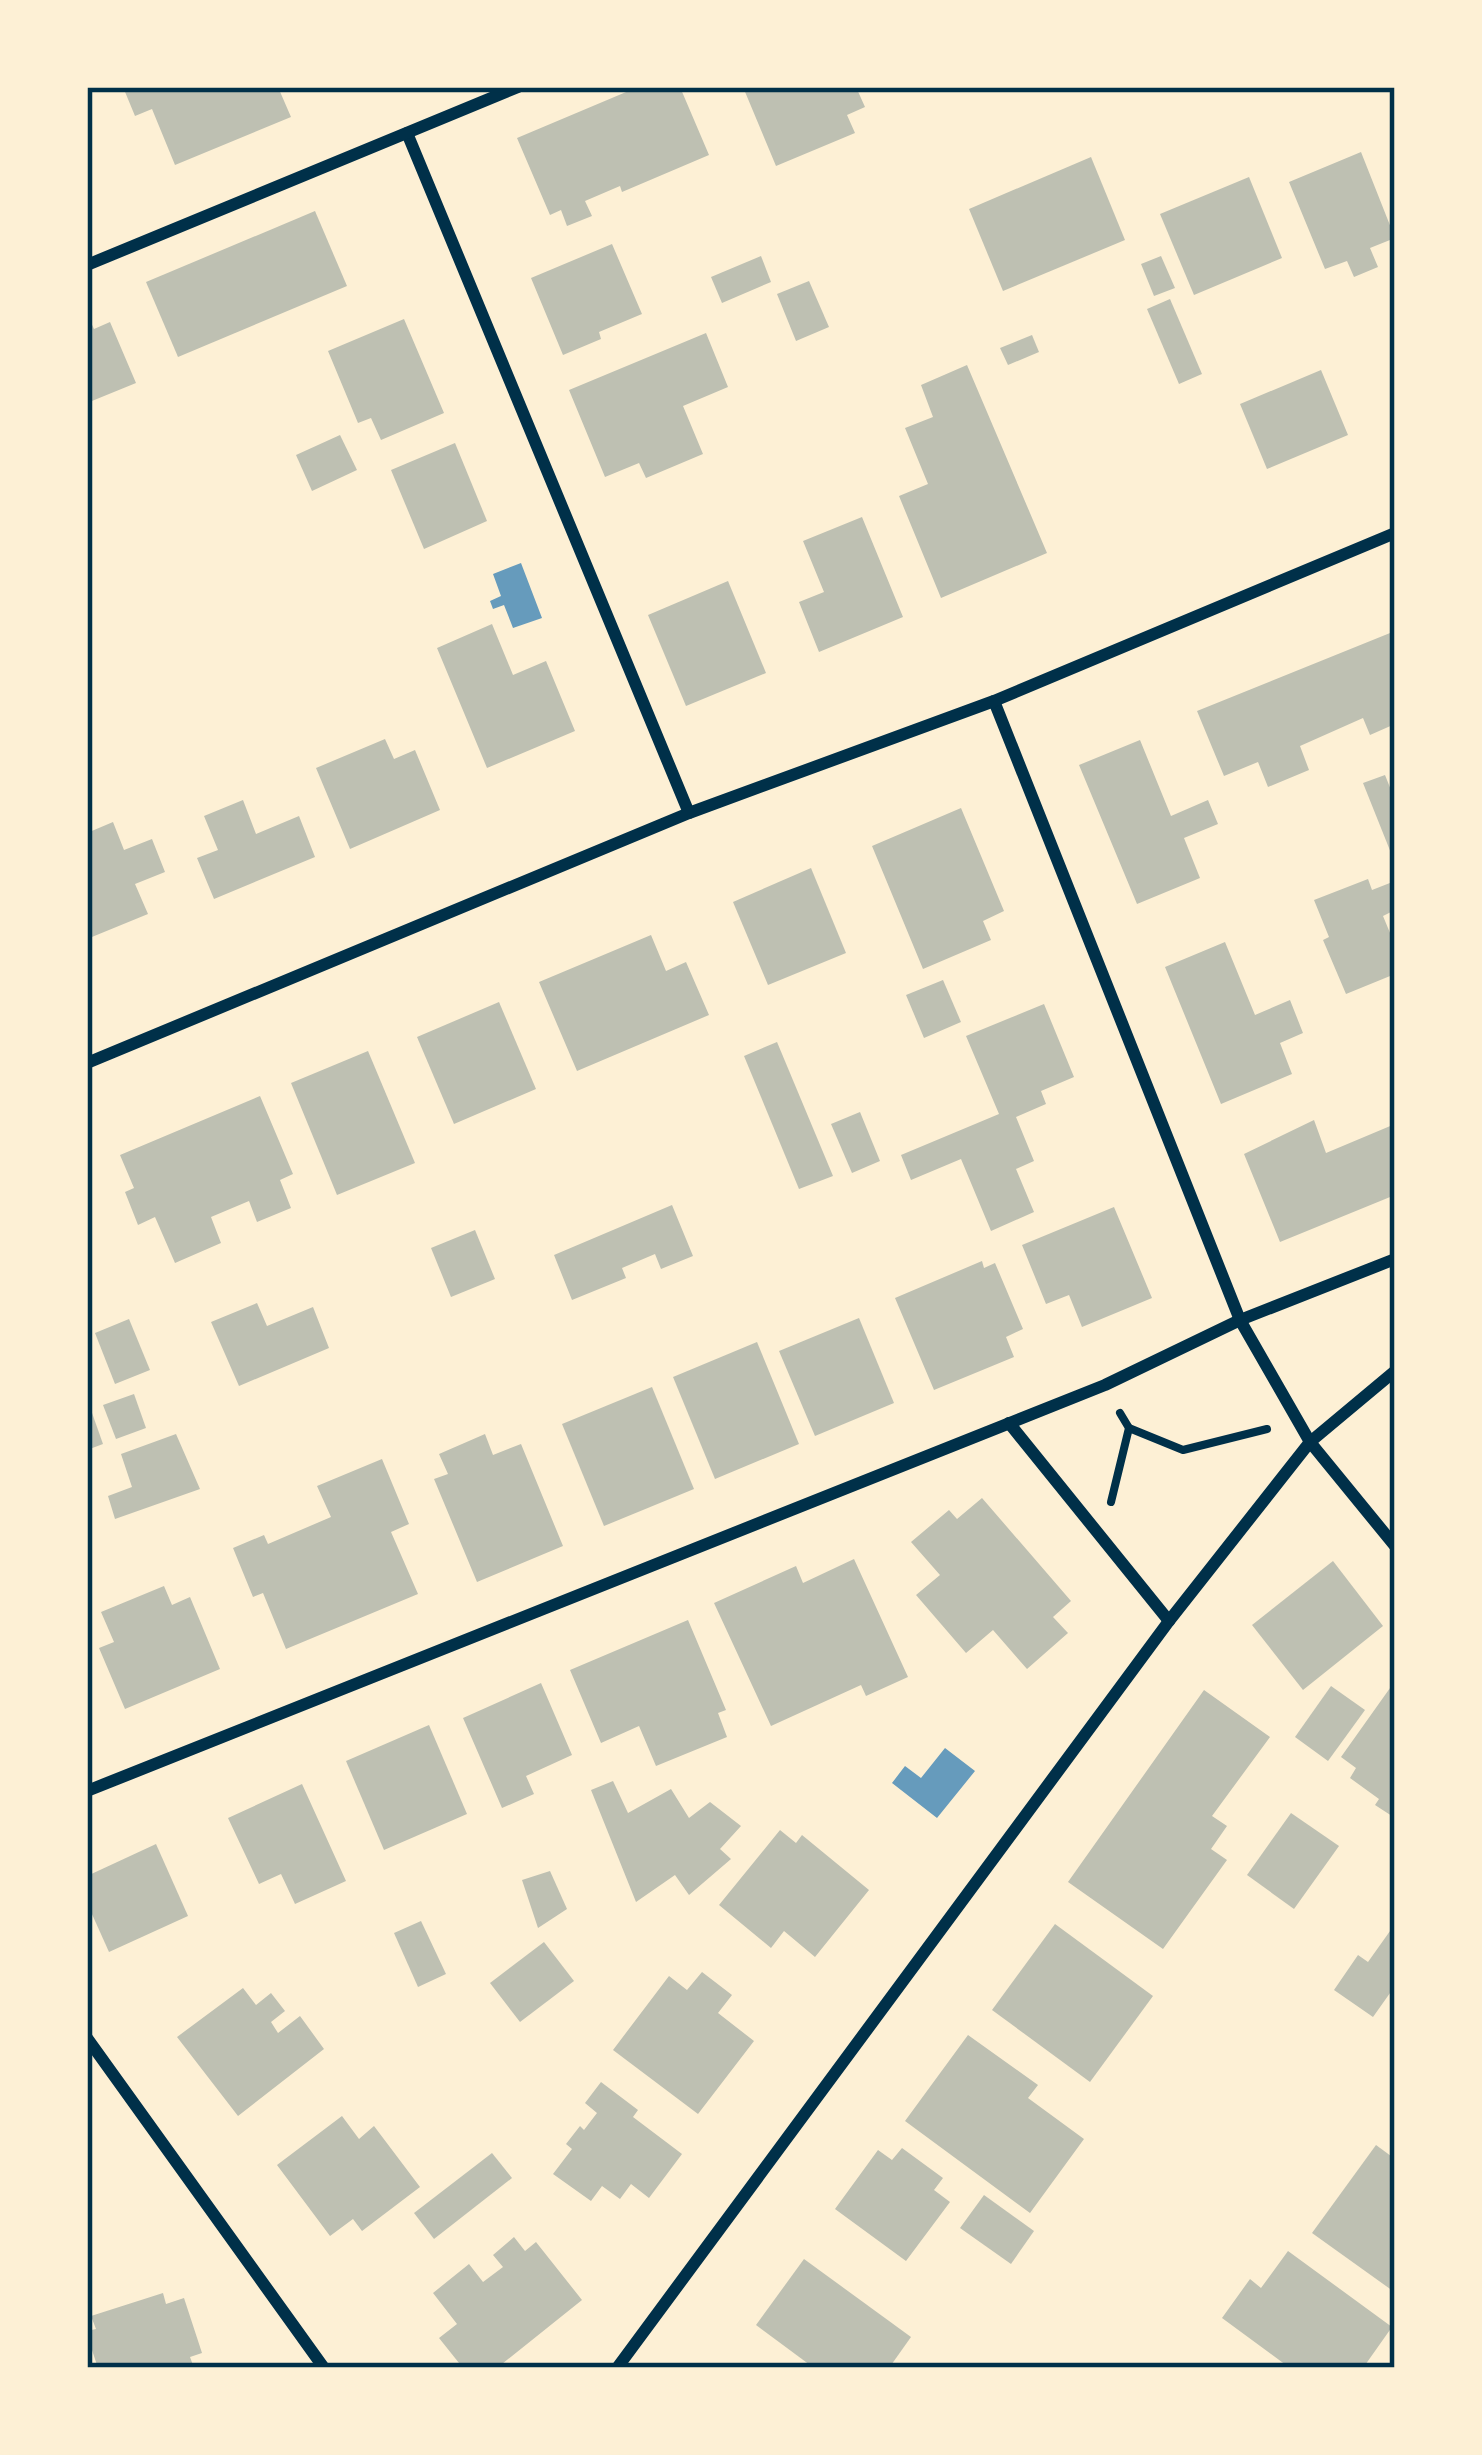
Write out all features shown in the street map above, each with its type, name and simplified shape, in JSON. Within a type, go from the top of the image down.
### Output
[{"type":"street","points":[[87,265],[518,87]]},
{"type":"street","points":[[407,133],[689,813]]},
{"type":"street","points":[[87,1064],[689,813],[994,701],[1395,533]]},
{"type":"street","points":[[994,701],[1240,1320],[1310,1442],[1395,1546]]},
{"type":"street","points":[[87,1791],[1105,1385],[1240,1320],[1395,1259]]},
{"type":"street","points":[[617,2368],[1169,1621],[1310,1442],[1395,1371]]},
{"type":"street","points":[[1009,1423],[1169,1621]]},
{"type":"street","points":[[87,2038],[324,2368]]},
{"type":"path","points":[[1105,1385],[1129,1428],[1183,1450],[1298,1421]]},
{"type":"path","points":[[1103,1539],[1129,1428]]},
{"type":"water","points":[[521,563],[542,618],[513,628],[504,605],[493,609],[490,601],[501,596],[493,574]]},
{"type":"water","points":[[945,1748],[975,1771],[937,1818],[892,1783],[905,1766],[921,1778]]},
{"type":"building","points":[[123,87],[278,87],[291,117],[175,165],[152,109],[135,116]]},
{"type":"building","points":[[638,87],[680,87],[709,155],[622,192],[620,186],[585,201],[592,216],[567,226],[561,210],[550,215],[517,138]]},
{"type":"building","points":[[743,87],[856,87],[865,107],[847,115],[855,133],[776,166]]},
{"type":"building","points":[[1361,152],[1395,238],[1370,248],[1378,267],[1354,277],[1347,261],[1325,269],[1289,182]]},
{"type":"building","points":[[1091,157],[1125,240],[1003,291],[969,209]]},
{"type":"building","points":[[1249,177],[1282,258],[1194,295],[1160,214]]},
{"type":"building","points":[[315,211],[347,286],[178,357],[146,282]]},
{"type":"building","points":[[612,244],[642,314],[599,332],[601,339],[563,355],[531,278]]},
{"type":"building","points":[[761,256],[771,282],[722,303],[711,277]]},
{"type":"building","points":[[1161,256],[1175,288],[1154,296],[1141,264]]},
{"type":"building","points":[[809,281],[829,327],[796,341],[777,294]]},
{"type":"building","points":[[1170,299],[1202,374],[1179,384],[1147,309]]},
{"type":"building","points":[[87,314],[94,329],[110,322],[136,383],[87,403]]},
{"type":"building","points":[[404,319],[444,413],[381,440],[371,418],[358,423],[328,351]]},
{"type":"building","points":[[706,333],[728,387],[683,406],[703,454],[646,478],[639,463],[605,477],[569,390]]},
{"type":"building","points":[[1032,335],[1039,352],[1008,365],[1000,348]]},
{"type":"building","points":[[967,365],[1047,553],[941,598],[899,496],[928,484],[905,428],[933,417],[921,385]]},
{"type":"building","points":[[1321,370],[1348,435],[1267,469],[1240,404]]},
{"type":"building","points":[[340,435],[357,470],[312,491],[296,455]]},
{"type":"building","points":[[455,443],[487,521],[424,549],[391,470]]},
{"type":"building","points":[[862,517],[903,617],[819,652],[799,602],[824,592],[803,541]]},
{"type":"building","points":[[728,581],[766,673],[686,706],[648,615]]},
{"type":"building","points":[[492,624],[513,675],[546,661],[575,731],[487,768],[437,648]]},
{"type":"building","points":[[1395,631],[1395,724],[1370,735],[1363,718],[1300,746],[1309,770],[1268,787],[1258,762],[1224,776],[1197,711]]},
{"type":"building","points":[[385,739],[394,759],[415,750],[440,810],[350,849],[316,768]]},
{"type":"building","points":[[1140,740],[1171,816],[1208,800],[1218,824],[1184,838],[1200,878],[1137,904],[1079,765]]},
{"type":"building","points":[[1385,775],[1395,800],[1395,863],[1363,783]]},
{"type":"building","points":[[243,800],[256,834],[299,816],[315,857],[214,899],[197,858],[218,850],[204,816]]},
{"type":"building","points":[[961,808],[1004,911],[983,921],[991,940],[923,969],[872,846]]},
{"type":"building","points":[[113,822],[124,850],[152,839],[165,872],[135,884],[148,914],[87,939],[87,833]]},
{"type":"building","points":[[811,868],[846,953],[768,985],[733,902]]},
{"type":"building","points":[[1368,879],[1372,890],[1395,881],[1395,910],[1383,916],[1395,945],[1395,974],[1346,994],[1323,940],[1329,937],[1314,900]]},
{"type":"building","points":[[651,935],[666,971],[686,962],[709,1015],[577,1071],[539,982]]},
{"type":"building","points":[[1225,942],[1255,1015],[1290,1000],[1303,1033],[1280,1043],[1292,1074],[1221,1104],[1165,967]]},
{"type":"building","points":[[943,980],[961,1022],[924,1038],[906,995]]},
{"type":"building","points":[[499,1002],[536,1089],[454,1124],[417,1037]]},
{"type":"building","points":[[1044,1004],[1074,1077],[1041,1091],[1046,1104],[1016,1117],[1034,1161],[1016,1169],[1034,1212],[991,1231],[961,1159],[911,1180],[901,1155],[999,1114],[966,1036]]},
{"type":"building","points":[[777,1042],[833,1176],[799,1189],[744,1056]]},
{"type":"building","points":[[368,1051],[415,1163],[337,1195],[291,1083]]},
{"type":"building","points":[[260,1096],[293,1174],[280,1180],[291,1208],[257,1222],[249,1201],[211,1217],[221,1243],[175,1263],[155,1217],[138,1225],[125,1192],[134,1188],[120,1155]]},
{"type":"building","points":[[860,1112],[880,1161],[852,1173],[831,1124]]},
{"type":"building","points":[[1314,1120],[1326,1153],[1395,1124],[1395,1195],[1280,1242],[1244,1154]]},
{"type":"building","points":[[672,1205],[693,1256],[661,1269],[655,1254],[622,1268],[626,1278],[572,1300],[554,1255]]},
{"type":"building","points":[[1114,1207],[1152,1298],[1082,1327],[1069,1295],[1046,1304],[1022,1245]]},
{"type":"building","points":[[475,1230],[495,1279],[451,1297],[431,1248]]},
{"type":"building","points":[[982,1261],[984,1268],[995,1263],[1023,1329],[1006,1337],[1014,1357],[934,1390],[895,1298]]},
{"type":"building","points":[[257,1303],[267,1326],[313,1307],[329,1348],[239,1386],[211,1322]]},
{"type":"building","points":[[859,1318],[894,1403],[815,1436],[779,1351]]},
{"type":"building","points":[[129,1319],[150,1370],[115,1384],[95,1333]]},
{"type":"building","points":[[757,1342],[799,1444],[715,1479],[673,1377]]},
{"type":"building","points":[[652,1387],[694,1489],[604,1526],[562,1424]]},
{"type":"building","points":[[134,1394],[146,1428],[116,1439],[103,1405]]},
{"type":"building","points":[[91,1410],[103,1444],[87,1450],[87,1411]]},
{"type":"building","points":[[176,1434],[200,1489],[115,1519],[108,1496],[132,1487],[121,1454]]},
{"type":"building","points":[[485,1434],[493,1455],[521,1444],[563,1546],[477,1582],[434,1479],[448,1474],[439,1454]]},
{"type":"building","points":[[382,1459],[409,1524],[391,1532],[418,1594],[286,1649],[263,1593],[253,1597],[233,1548],[264,1535],[268,1544],[331,1517],[317,1486]]},
{"type":"building","points":[[982,1498],[1071,1601],[1053,1617],[1068,1633],[1027,1669],[993,1630],[966,1653],[916,1595],[940,1575],[911,1542],[949,1510],[957,1519]]},
{"type":"building","points":[[854,1559],[908,1677],[866,1696],[861,1685],[771,1726],[714,1603],[796,1566],[803,1583]]},
{"type":"building","points":[[1333,1561],[1383,1626],[1303,1690],[1252,1625]]},
{"type":"building","points":[[164,1586],[172,1605],[190,1597],[220,1669],[125,1709],[99,1648],[114,1642],[101,1612]]},
{"type":"building","points":[[688,1620],[726,1710],[718,1713],[727,1737],[656,1766],[639,1726],[601,1743],[570,1670]]},
{"type":"building","points":[[1395,1681],[1395,1818],[1350,1778],[1356,1768],[1341,1757]]},
{"type":"building","points":[[541,1683],[572,1755],[526,1776],[534,1794],[502,1808],[463,1718]]},
{"type":"building","points":[[1331,1686],[1365,1710],[1328,1761],[1295,1737]]},
{"type":"building","points":[[1204,1690],[1270,1737],[1212,1816],[1227,1826],[1211,1849],[1227,1860],[1163,1949],[1068,1882]]},
{"type":"building","points":[[429,1725],[467,1814],[384,1850],[346,1761]]},
{"type":"building","points":[[613,1781],[628,1813],[671,1789],[689,1818],[710,1802],[741,1826],[720,1849],[731,1859],[689,1895],[675,1875],[636,1902],[591,1790]]},
{"type":"building","points":[[302,1784],[346,1881],[295,1904],[281,1874],[259,1884],[228,1818]]},
{"type":"building","points":[[1291,1813],[1339,1846],[1294,1909],[1247,1875]]},
{"type":"building","points":[[780,1830],[796,1843],[802,1835],[869,1890],[815,1957],[784,1931],[771,1948],[719,1905]]},
{"type":"building","points":[[156,1844],[188,1916],[109,1952],[87,1903],[87,1876]]},
{"type":"building","points":[[550,1871],[567,1909],[538,1928],[522,1880]]},
{"type":"building","points":[[421,1921],[446,1974],[418,1987],[394,1933]]},
{"type":"building","points":[[1055,1924],[1153,1996],[1090,2082],[992,2010]]},
{"type":"building","points":[[1395,1924],[1395,1986],[1373,2017],[1334,1990],[1358,1955],[1368,1962]]},
{"type":"building","points":[[544,1942],[574,1981],[520,2022],[490,1983]]},
{"type":"building","points":[[702,1972],[732,1995],[718,2013],[754,2041],[698,2114],[613,2050],[669,1976],[687,1990]]},
{"type":"building","points":[[243,1988],[256,2005],[271,1993],[285,2011],[271,2022],[278,2033],[300,2016],[324,2049],[238,2116],[177,2037]]},
{"type":"building","points":[[968,2035],[1038,2085],[1028,2098],[1084,2139],[1030,2213],[905,2121]]},
{"type":"building","points":[[601,2082],[638,2110],[633,2117],[682,2154],[649,2198],[631,2184],[620,2199],[602,2186],[591,2201],[553,2174],[572,2149],[566,2144],[597,2113],[585,2103]]},
{"type":"building","points":[[342,2116],[359,2139],[374,2126],[420,2187],[362,2231],[353,2219],[330,2236],[277,2165]]},
{"type":"building","points":[[1376,2145],[1395,2159],[1393,2291],[1312,2233]]},
{"type":"building","points":[[902,2148],[943,2178],[934,2190],[950,2202],[906,2261],[835,2209],[878,2150],[892,2160]]},
{"type":"building","points":[[492,2153],[512,2178],[434,2239],[414,2213]]},
{"type":"building","points":[[984,2195],[1034,2231],[1011,2264],[960,2228]]},
{"type":"building","points":[[514,2237],[525,2251],[536,2242],[582,2300],[497,2368],[463,2368],[439,2338],[457,2324],[433,2293],[469,2264],[483,2282],[503,2267],[493,2255]]},
{"type":"building","points":[[1288,2251],[1392,2327],[1363,2368],[1290,2368],[1222,2318],[1250,2279],[1261,2288]]},
{"type":"building","points":[[804,2259],[911,2337],[889,2368],[814,2368],[756,2325]]},
{"type":"building","points":[[163,2293],[166,2304],[184,2298],[202,2353],[190,2357],[194,2368],[98,2368],[87,2335],[96,2329],[91,2316]]}]
